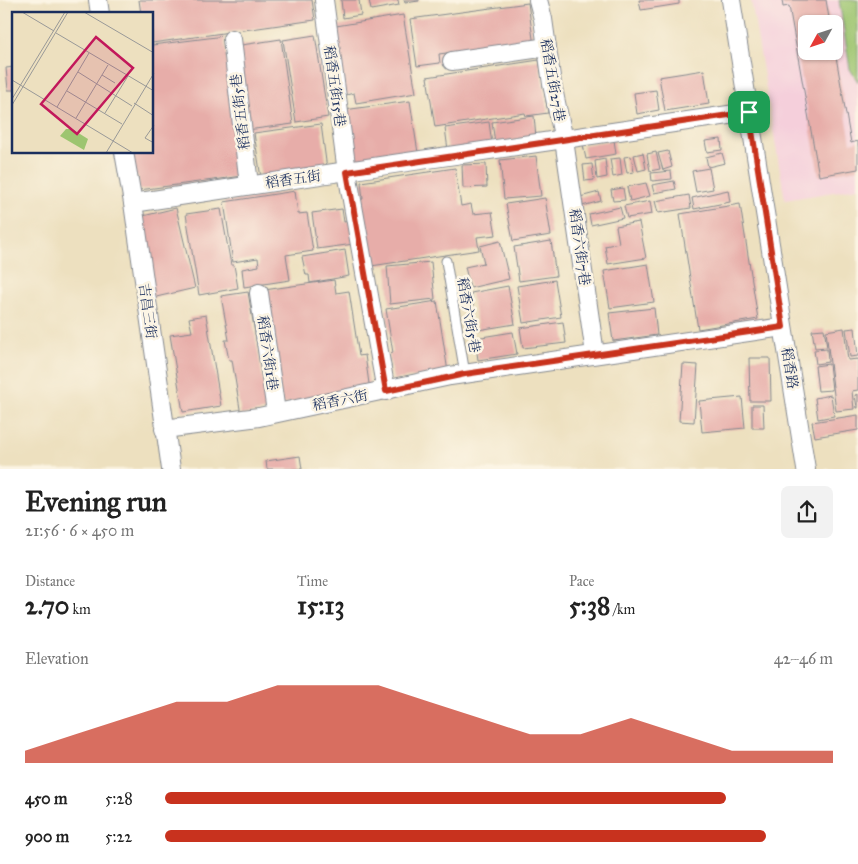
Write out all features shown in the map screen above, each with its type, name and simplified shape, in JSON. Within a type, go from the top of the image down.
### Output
[{"type":"street","name":"稻香五街15巷","points":[[324,0],[347,172],[386,391]]},
{"type":"street","name":"稻香五街27巷","points":[[538,0],[543,19],[552,84],[564,140]]},
{"type":"street","name":"稻香路","points":[[731,0],[806,469]]},
{"type":"street","name":"稻香五街5巷","points":[[232,39],[249,185]]},
{"type":"street","points":[[452,61],[547,47]]},
{"type":"street","name":"稻香五街","points":[[133,204],[249,185],[749,112]]},
{"type":"street","name":"稻香六街7巷","points":[[564,140],[595,354]]},
{"type":"street","name":"吉昌三街","points":[[124,154],[171,469]]},
{"type":"street","name":"稻香六街1巷","points":[[259,293],[276,412]]},
{"type":"street","name":"稻香六街","points":[[164,429],[259,416],[465,374],[783,327]]},
{"type":"lane","name":"稻香六街5巷","points":[[446,261],[465,374]]},
{"type":"shaded area","points":[[751,0],[858,0],[858,188],[785,200]]},
{"type":"green space","points":[[839,0],[858,0],[858,82],[850,69],[843,15],[841,15]]},
{"type":"building","points":[[139,0],[312,0],[315,20],[154,43],[154,12],[141,12]]},
{"type":"building","points":[[341,0],[359,0],[361,15],[343,18]]},
{"type":"building","points":[[369,0],[398,0],[399,5],[371,10]]},
{"type":"building","points":[[404,0],[419,0],[419,1],[405,3]]},
{"type":"building","points":[[639,0],[679,0],[679,4],[641,10]]},
{"type":"building","points":[[782,0],[826,0],[828,15],[798,15],[798,57],[789,6],[783,7]]},
{"type":"building","points":[[528,3],[534,46],[504,45],[439,54],[440,63],[417,66],[410,19]]},
{"type":"building","points":[[403,15],[416,93],[356,103],[354,93],[342,96],[330,27]]},
{"type":"building","points":[[315,35],[328,117],[296,122],[283,40]]},
{"type":"building","points":[[224,36],[243,176],[139,190],[138,176],[132,176],[128,154],[154,154],[154,45]]},
{"type":"building","points":[[281,39],[293,124],[247,130],[235,46]]},
{"type":"building","points":[[539,60],[548,113],[526,116],[525,113],[435,127],[427,77]]},
{"type":"building","points":[[799,60],[837,60],[851,143],[858,141],[858,169],[819,176]]},
{"type":"building","points":[[12,67],[12,90],[8,90],[6,68]]},
{"type":"building","points":[[704,70],[709,104],[665,111],[659,77]]},
{"type":"building","points":[[656,90],[659,110],[637,114],[634,93]]},
{"type":"building","points":[[410,101],[418,153],[352,163],[344,110]]},
{"type":"building","points":[[534,116],[536,138],[495,143],[492,122]]},
{"type":"building","points":[[489,122],[492,144],[448,150],[445,128]]},
{"type":"building","points":[[321,124],[327,169],[261,178],[254,133]]},
{"type":"building","points":[[721,139],[722,150],[707,152],[705,141]]},
{"type":"building","points":[[614,140],[616,154],[586,159],[583,145]]},
{"type":"building","points":[[668,151],[672,167],[663,170],[658,153]]},
{"type":"building","points":[[656,152],[660,169],[650,171],[647,154]]},
{"type":"building","points":[[643,153],[646,169],[638,171],[634,155]]},
{"type":"building","points":[[722,153],[725,163],[708,167],[706,157]]},
{"type":"building","points":[[536,156],[541,196],[504,199],[500,160]]},
{"type":"building","points":[[631,156],[634,172],[627,173],[624,157]]},
{"type":"building","points":[[620,158],[622,175],[613,177],[610,159]]},
{"type":"building","points":[[605,159],[607,177],[597,179],[595,161]]},
{"type":"building","points":[[486,164],[487,187],[463,188],[462,165]]},
{"type":"building","points":[[592,164],[594,180],[585,181],[583,165]]},
{"type":"building","points":[[455,168],[461,206],[471,204],[473,214],[492,212],[496,235],[477,237],[479,250],[371,266],[357,200],[363,199],[361,182]]},
{"type":"building","points":[[709,168],[713,189],[696,192],[692,171]]},
{"type":"building","points":[[671,171],[672,179],[652,181],[651,173]]},
{"type":"building","points":[[674,181],[676,189],[654,193],[652,185]]},
{"type":"building","points":[[646,183],[650,196],[630,201],[627,187]]},
{"type":"building","points":[[623,188],[625,200],[613,201],[611,190]]},
{"type":"building","points":[[728,190],[730,202],[694,209],[692,198]]},
{"type":"building","points":[[295,191],[298,214],[307,213],[313,251],[286,255],[290,280],[244,287],[242,269],[259,266],[258,258],[233,262],[224,202]]},
{"type":"building","points":[[599,192],[601,201],[578,207],[576,198]]},
{"type":"building","points":[[689,195],[691,208],[658,213],[655,201]]},
{"type":"building","points":[[545,198],[551,235],[513,241],[506,204]]},
{"type":"building","points":[[650,201],[652,214],[627,218],[624,206]]},
{"type":"building","points":[[740,204],[758,319],[698,329],[680,214]]},
{"type":"building","points":[[620,207],[623,218],[591,225],[589,214]]},
{"type":"building","points":[[176,208],[195,288],[152,298],[139,217]]},
{"type":"building","points":[[221,209],[231,265],[234,265],[238,288],[199,295],[186,214]]},
{"type":"building","points":[[342,209],[344,222],[350,221],[354,244],[317,249],[312,213]]},
{"type":"building","points":[[639,222],[646,258],[608,264],[605,246],[619,243],[616,226]]},
{"type":"building","points":[[500,241],[509,279],[470,288],[465,267],[484,263],[480,246]]},
{"type":"building","points":[[551,241],[556,276],[519,281],[514,247]]},
{"type":"building","points":[[345,250],[349,276],[310,283],[302,257]]},
{"type":"building","points":[[431,262],[435,299],[390,304],[387,266]]},
{"type":"building","points":[[648,264],[654,302],[610,308],[604,271]]},
{"type":"building","points":[[334,280],[336,293],[349,291],[359,356],[365,355],[370,391],[282,404],[264,290]]},
{"type":"building","points":[[555,280],[561,317],[523,323],[517,286]]},
{"type":"building","points":[[508,286],[515,324],[478,330],[471,293]]},
{"type":"building","points":[[248,292],[268,410],[241,415],[232,360],[229,360],[225,340],[229,340],[221,296]]},
{"type":"building","points":[[437,301],[448,372],[393,380],[389,354],[393,353],[386,309]]},
{"type":"building","points":[[654,308],[657,335],[613,341],[609,313]]},
{"type":"building","points":[[206,315],[221,406],[183,412],[170,335],[192,332],[189,318]]},
{"type":"building","points":[[563,322],[566,343],[523,348],[520,328]]},
{"type":"building","points":[[844,328],[848,360],[858,359],[858,390],[852,391],[854,409],[836,411],[826,331]]},
{"type":"building","points":[[855,328],[858,356],[850,357],[846,329]]},
{"type":"building","points":[[824,329],[827,347],[815,348],[812,330]]},
{"type":"building","points":[[513,332],[517,354],[478,360],[475,338]]},
{"type":"building","points":[[827,349],[828,362],[816,364],[814,350]]},
{"type":"building","points":[[749,358],[770,358],[771,401],[750,401]]},
{"type":"building","points":[[683,364],[698,365],[694,422],[679,421]]},
{"type":"building","points":[[829,364],[832,390],[818,391],[815,366]]},
{"type":"building","points":[[858,394],[858,408],[857,408],[855,395]]},
{"type":"building","points":[[831,395],[834,416],[818,419],[815,398]]},
{"type":"building","points":[[742,397],[745,428],[702,432],[699,401]]},
{"type":"building","points":[[752,405],[763,405],[764,428],[752,428]]},
{"type":"building","points":[[858,415],[858,430],[815,437],[812,422]]},
{"type":"building","points":[[300,456],[302,469],[267,469],[266,461]]},
{"type":"route","points":[[749,112],[783,327],[450,376],[386,391],[347,172],[749,112]]}]
